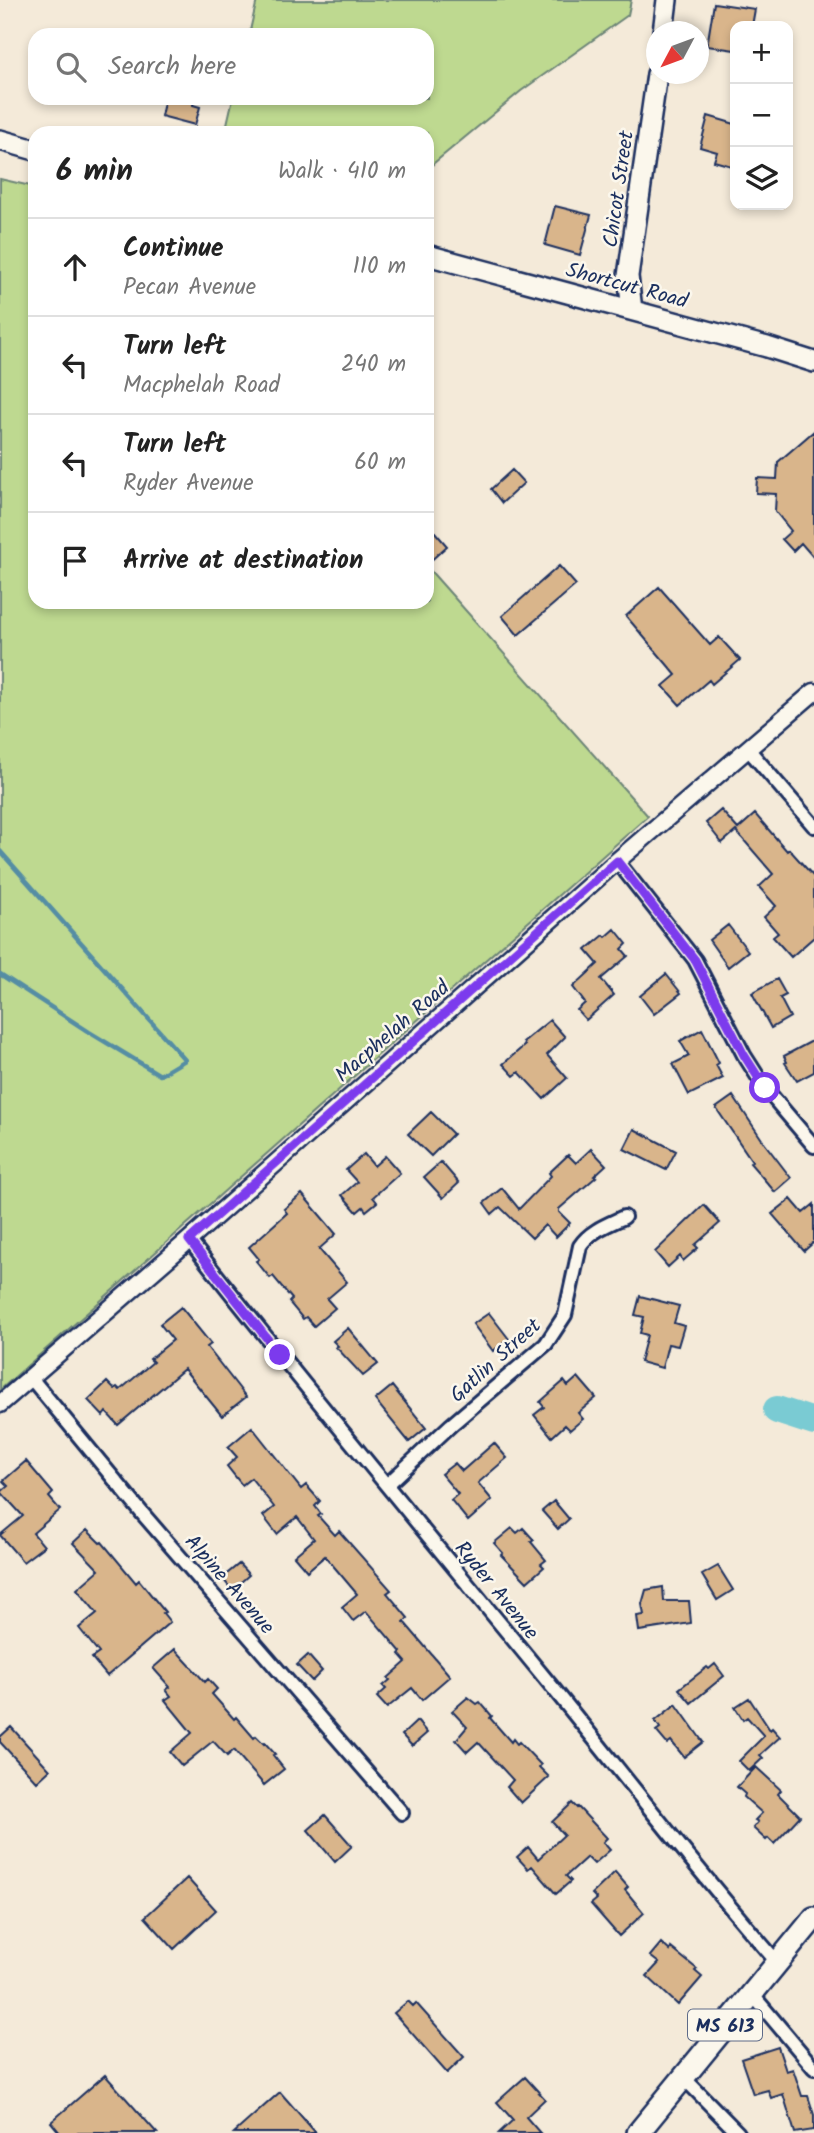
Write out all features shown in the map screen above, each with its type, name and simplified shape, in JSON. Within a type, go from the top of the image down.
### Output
[{"type":"main road","points":[[664,21],[667,0]]},
{"type":"main road","name":"Chicot Street","points":[[632,310],[628,276],[656,84]]},
{"type":"main road","points":[[0,140],[28,148]]},
{"type":"main road","name":"Shortcut Road","points":[[434,257],[814,362]]},
{"type":"main road","name":"MS 613","points":[[638,2133],[814,1918]]},
{"type":"street","name":"Macphelah Road","points":[[0,1404],[617,861],[814,692]]},
{"type":"street","points":[[748,749],[814,825]]},
{"type":"street","points":[[617,861],[695,960],[744,1055],[765,1088],[814,1146]]},
{"type":"street","name":"Gatlin Street","points":[[387,1485],[451,1425],[546,1344],[565,1315],[580,1246],[585,1238],[596,1230],[624,1217]]},
{"type":"street","name":"Ryder Avenue","points":[[189,1240],[733,1912],[777,1962]]},
{"type":"street","name":"Alpine Avenue","points":[[31,1378],[142,1513],[401,1813]]},
{"type":"street","points":[[751,1993],[814,2068]]},
{"type":"street","points":[[683,2077],[738,2133]]},
{"type":"green space","points":[[257,0],[631,0],[628,15],[521,91],[434,163],[434,126],[227,126],[231,105],[434,105],[434,28],[251,28]]},
{"type":"green space","points":[[0,179],[28,185],[28,609],[434,609],[434,575],[648,816],[0,1390]]},
{"type":"building","points":[[714,3],[755,9],[753,21],[730,21],[730,49],[709,46]]},
{"type":"building","points":[[163,105],[200,107],[195,125],[161,116]]},
{"type":"building","points":[[708,116],[730,123],[730,166],[714,161],[717,152],[700,147]]},
{"type":"building","points":[[555,206],[591,215],[580,255],[545,245]]},
{"type":"building","points":[[814,431],[814,558],[801,543],[793,551],[782,539],[791,531],[775,511],[776,494],[756,493],[757,478],[777,479],[778,462]]},
{"type":"building","points":[[512,470],[524,483],[502,503],[491,489]]},
{"type":"building","points":[[434,531],[447,546],[434,558]]},
{"type":"building","points":[[559,566],[576,585],[518,635],[502,616]]},
{"type":"building","points":[[659,587],[710,645],[719,637],[740,660],[712,684],[709,680],[680,705],[663,686],[676,675],[626,616]]},
{"type":"building","points":[[721,810],[738,829],[755,814],[814,877],[814,937],[791,957],[773,937],[778,933],[764,917],[776,906],[759,887],[773,874],[736,831],[722,843],[706,823]]},
{"type":"building","points":[[728,925],[748,951],[728,967],[709,940]]},
{"type":"building","points":[[615,929],[627,944],[622,949],[628,956],[601,979],[614,995],[586,1020],[577,1010],[585,1003],[573,987],[598,964],[586,950]]},
{"type":"building","points":[[666,974],[681,993],[654,1014],[640,996]]},
{"type":"building","points":[[777,979],[786,995],[780,998],[790,1017],[771,1028],[752,993]]},
{"type":"building","points":[[550,1020],[565,1037],[547,1055],[567,1078],[544,1099],[519,1072],[514,1076],[503,1064],[525,1045],[523,1042]]},
{"type":"building","points":[[702,1029],[719,1063],[716,1065],[723,1078],[689,1095],[673,1064],[689,1056],[680,1041]]},
{"type":"building","points":[[814,1040],[814,1072],[797,1081],[785,1063],[787,1062],[784,1056]]},
{"type":"building","points":[[733,1096],[791,1178],[775,1192],[750,1163],[752,1161],[716,1108]]},
{"type":"building","points":[[431,1112],[453,1134],[431,1156],[408,1134]]},
{"type":"building","points":[[634,1129],[676,1151],[666,1170],[624,1149]]},
{"type":"building","points":[[591,1149],[606,1165],[559,1209],[570,1223],[556,1237],[545,1225],[532,1238],[500,1207],[492,1214],[484,1203],[502,1188],[519,1209],[568,1155],[576,1163]]},
{"type":"building","points":[[364,1154],[374,1166],[385,1156],[400,1173],[373,1197],[377,1202],[366,1211],[363,1207],[357,1212],[342,1195],[357,1182],[346,1170]]},
{"type":"building","points":[[441,1162],[459,1183],[443,1198],[424,1177]]},
{"type":"building","points":[[302,1194],[336,1234],[319,1249],[347,1282],[327,1299],[335,1308],[314,1326],[306,1317],[303,1319],[289,1302],[292,1299],[273,1276],[270,1278],[249,1247],[287,1213],[284,1209]]},
{"type":"building","points":[[791,1199],[803,1213],[814,1204],[814,1242],[804,1251],[772,1214]]},
{"type":"building","points":[[704,1205],[720,1223],[695,1245],[698,1248],[683,1261],[680,1256],[668,1267],[655,1252]]},
{"type":"building","points":[[640,1296],[679,1306],[674,1323],[684,1326],[678,1346],[668,1344],[662,1368],[640,1362],[647,1335],[640,1333],[644,1317],[635,1315]]},
{"type":"building","points":[[181,1307],[211,1344],[207,1347],[246,1397],[222,1416],[184,1369],[118,1425],[106,1412],[103,1416],[88,1400],[107,1382],[114,1389],[117,1387],[120,1390],[153,1362],[150,1359],[173,1340],[160,1324]]},
{"type":"building","points":[[489,1313],[509,1339],[493,1351],[473,1324]]},
{"type":"building","points":[[348,1328],[378,1364],[363,1376],[333,1341]]},
{"type":"building","points":[[578,1377],[596,1398],[578,1413],[583,1419],[570,1430],[565,1425],[552,1437],[534,1415],[544,1407],[540,1402],[564,1381],[568,1386]]},
{"type":"building","points":[[392,1386],[426,1428],[409,1442],[375,1400]]},
{"type":"building","points":[[252,1427],[301,1489],[306,1485],[320,1501],[315,1506],[321,1514],[318,1516],[335,1535],[339,1531],[391,1590],[387,1593],[408,1618],[404,1622],[450,1676],[422,1700],[412,1688],[387,1708],[377,1697],[386,1689],[383,1686],[390,1680],[388,1678],[406,1662],[399,1654],[401,1652],[366,1611],[353,1621],[342,1607],[357,1594],[325,1556],[307,1571],[294,1556],[314,1539],[297,1517],[277,1534],[263,1516],[274,1507],[251,1478],[242,1485],[227,1466],[237,1457],[228,1447]]},
{"type":"building","points":[[494,1443],[507,1458],[478,1483],[492,1500],[468,1521],[451,1500],[458,1494],[441,1474],[455,1463],[462,1471]]},
{"type":"building","points":[[26,1461],[53,1493],[49,1497],[60,1510],[33,1533],[44,1546],[23,1562],[0,1535],[23,1516],[1,1492],[8,1486],[3,1481]]},
{"type":"building","points":[[554,1501],[569,1519],[558,1529],[542,1511]]},
{"type":"building","points":[[512,1528],[517,1533],[523,1528],[546,1560],[541,1564],[544,1567],[527,1582],[501,1555],[503,1553],[494,1543]]},
{"type":"building","points":[[87,1530],[102,1542],[136,1583],[139,1580],[170,1622],[107,1676],[92,1658],[99,1653],[79,1628],[97,1613],[77,1589],[99,1570],[73,1543]]},
{"type":"building","points":[[239,1564],[249,1575],[232,1590],[222,1578]]},
{"type":"building","points":[[718,1566],[733,1590],[717,1600],[702,1575]]},
{"type":"building","points":[[663,1587],[664,1601],[689,1601],[691,1623],[639,1631],[637,1616],[644,1615],[642,1604],[646,1590]]},
{"type":"building","points":[[175,1649],[205,1682],[208,1679],[217,1689],[212,1694],[234,1719],[236,1717],[254,1738],[256,1736],[275,1754],[273,1755],[284,1769],[264,1785],[234,1750],[227,1756],[213,1741],[182,1766],[170,1752],[192,1733],[165,1700],[171,1696],[166,1690],[170,1687],[153,1668]]},
{"type":"building","points":[[308,1655],[322,1671],[312,1681],[297,1665]]},
{"type":"building","points":[[715,1664],[724,1676],[691,1703],[679,1689]]},
{"type":"building","points":[[468,1697],[477,1704],[480,1702],[511,1742],[513,1739],[517,1744],[519,1742],[549,1777],[521,1803],[507,1787],[513,1780],[478,1742],[467,1752],[456,1740],[467,1727],[452,1711]]},
{"type":"building","points":[[749,1698],[770,1730],[772,1728],[780,1737],[760,1755],[763,1758],[749,1771],[739,1761],[764,1736],[747,1717],[743,1720],[735,1707]]},
{"type":"building","points":[[676,1704],[703,1742],[684,1757],[671,1741],[667,1744],[656,1731],[660,1728],[655,1721]]},
{"type":"building","points":[[417,1721],[427,1733],[412,1746],[402,1735]]},
{"type":"building","points":[[11,1727],[50,1770],[37,1782],[0,1742],[0,1737]]},
{"type":"building","points":[[756,1767],[781,1790],[778,1794],[800,1816],[774,1844],[753,1828],[758,1822],[755,1820],[762,1813],[737,1787]]},
{"type":"building","points":[[572,1803],[607,1838],[603,1842],[610,1850],[594,1864],[587,1857],[566,1876],[571,1881],[556,1894],[532,1866],[528,1869],[517,1857],[528,1847],[538,1859],[564,1835],[552,1822]]},
{"type":"building","points":[[325,1815],[352,1846],[335,1862],[308,1830]]},
{"type":"building","points":[[615,1872],[628,1887],[625,1890],[644,1913],[619,1936],[591,1904],[597,1899],[592,1894]]},
{"type":"building","points":[[187,1878],[216,1910],[174,1949],[145,1917]]},
{"type":"building","points":[[661,1943],[697,1969],[695,1971],[702,1977],[678,2005],[647,1976],[659,1963],[650,1956]]},
{"type":"building","points":[[408,2001],[413,2006],[416,2003],[464,2057],[447,2073],[394,2013]]},
{"type":"building","points":[[778,2047],[786,2071],[793,2069],[802,2096],[808,2096],[814,2115],[814,2130],[795,2133],[783,2094],[771,2098],[768,2090],[753,2094],[741,2059]]},
{"type":"building","points":[[105,2075],[157,2133],[60,2133],[51,2122]]},
{"type":"building","points":[[525,2077],[545,2099],[526,2117],[540,2133],[499,2133],[513,2120],[497,2102]]},
{"type":"building","points":[[280,2092],[316,2133],[234,2133]]},
{"type":"waterway","points":[[0,851],[185,1060],[160,1075],[0,974]]},
{"type":"waterway","points":[[777,1410],[814,1422]]},
{"type":"route","points":[[280,1355],[189,1240],[617,861],[695,960],[744,1055],[765,1088]]}]
